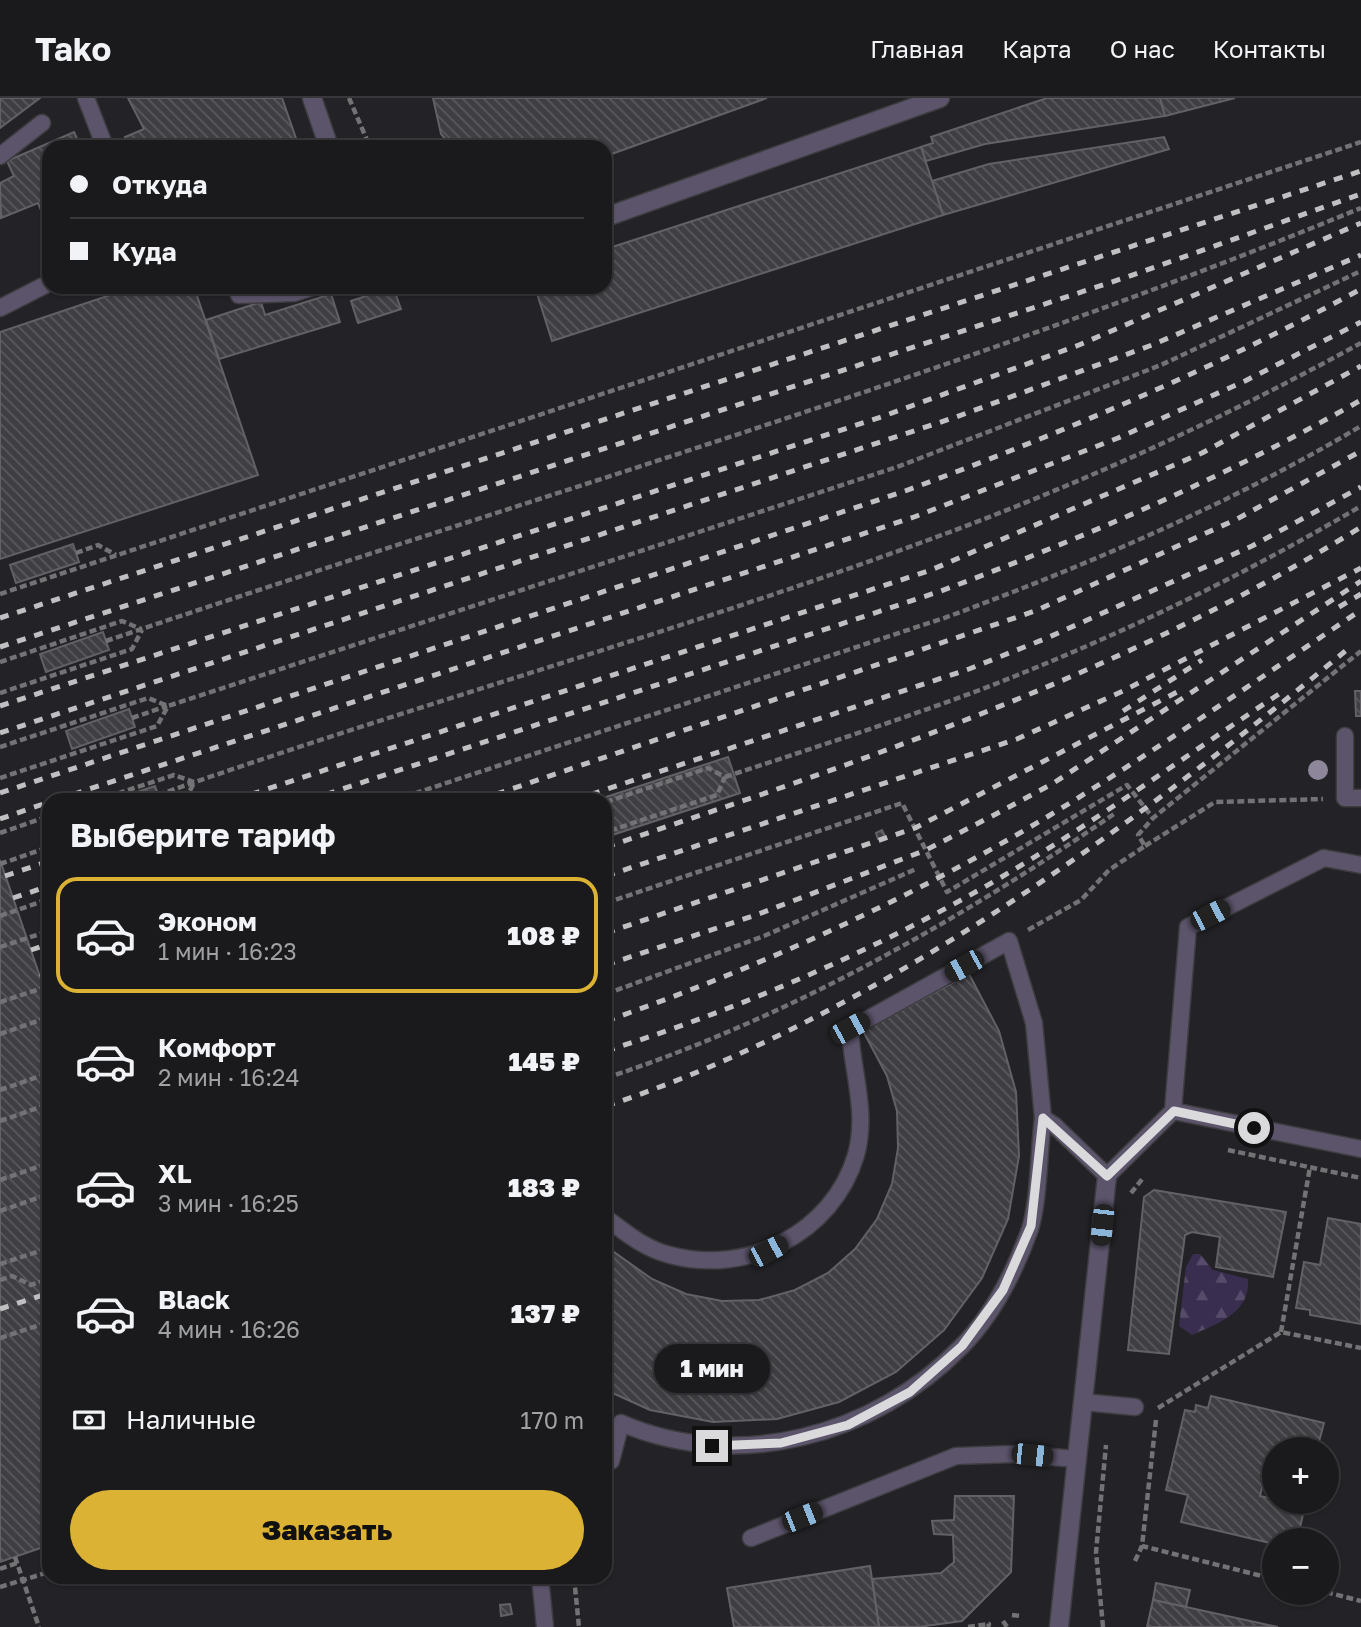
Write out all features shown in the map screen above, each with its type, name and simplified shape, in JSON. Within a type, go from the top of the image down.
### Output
[{"type":"street","points":[[312,98],[327,140]]},
{"type":"street","points":[[612,215],[934,99]]},
{"type":"street","points":[[1059,1627],[1107,1176]]},
{"type":"lane","points":[[86,98],[102,140]]},
{"type":"lane","points":[[0,156],[42,123]]},
{"type":"lane","points":[[0,308],[42,287]]},
{"type":"lane","points":[[239,294],[266,294]]},
{"type":"lane","points":[[1345,736],[1353,798]]},
{"type":"lane","points":[[1043,1118],[1107,1176],[1174,1111],[1188,927],[1324,858],[1361,865]]},
{"type":"lane","points":[[612,1222],[638,1242],[668,1255],[701,1261],[735,1260],[768,1251],[797,1235],[822,1213],[842,1186],[856,1155],[862,1122],[860,1088],[851,1056],[850,1028],[1009,942],[1034,1023],[1043,1118],[1031,1226],[1003,1290],[962,1346],[910,1392],[848,1425],[781,1443],[712,1446],[643,1433],[621,1423],[612,1457]]},
{"type":"lane","points":[[1174,1111],[1361,1149]]},
{"type":"lane","points":[[1083,1402],[1135,1407]]},
{"type":"lane","points":[[751,1538],[956,1456],[1013,1454],[1077,1460]]},
{"type":"lane","points":[[541,1584],[545,1627]]},
{"type":"path","points":[[349,98],[367,140]]},
{"type":"path","points":[[0,594],[1361,142]]},
{"type":"path","points":[[106,641],[916,375],[1121,302],[1361,208]]},
{"type":"path","points":[[132,718],[897,467],[1161,365],[1361,271]]},
{"type":"path","points":[[164,793],[922,543],[1191,431],[1361,343]]},
{"type":"path","points":[[416,793],[947,617],[1025,588],[1226,499],[1361,426]]},
{"type":"path","points":[[612,800],[708,768],[725,777],[978,691],[1056,658],[1261,562],[1361,506]]},
{"type":"path","points":[[76,553],[97,545],[117,555]]},
{"type":"path","points":[[0,662],[122,621],[142,629]]},
{"type":"path","points":[[0,693],[132,649],[142,629]]},
{"type":"path","points":[[1145,846],[1138,835],[1153,818],[1361,651]]},
{"type":"path","points":[[0,747],[148,698],[168,706]]},
{"type":"path","points":[[0,778],[157,726],[168,706]]},
{"type":"path","points":[[119,793],[174,775],[194,782]]},
{"type":"path","points":[[612,830],[717,795],[725,777]]},
{"type":"path","points":[[188,793],[194,782]]},
{"type":"path","points":[[612,901],[902,803],[947,892],[1127,785],[1153,818]]},
{"type":"path","points":[[1009,942],[1081,900],[1109,870],[1215,802],[1353,798]]},
{"type":"path","points":[[612,1076],[643,1066],[792,1003],[943,924],[1034,869],[1115,814]]},
{"type":"path","points":[[0,832],[42,818]]},
{"type":"path","points":[[0,864],[42,849]]},
{"type":"path","points":[[612,991],[764,936],[916,869]]},
{"type":"path","points":[[0,916],[42,902]]},
{"type":"path","points":[[0,947],[42,932]]},
{"type":"path","points":[[0,1002],[42,988]]},
{"type":"path","points":[[0,1034],[42,1019]]},
{"type":"path","points":[[0,1090],[42,1075]]},
{"type":"path","points":[[0,1121],[42,1106]]},
{"type":"path","points":[[0,1180],[42,1165]]},
{"type":"path","points":[[1281,1332],[1310,1167]]},
{"type":"path","points":[[1130,1204],[1131,1191],[1147,1174]]},
{"type":"path","points":[[0,1211],[42,1196]]},
{"type":"path","points":[[0,1264],[42,1250]]},
{"type":"path","points":[[0,1280],[12,1276],[31,1285],[42,1281]]},
{"type":"path","points":[[0,1338],[42,1324]]},
{"type":"path","points":[[1135,1561],[1142,1546],[1157,1409],[1281,1332],[1361,1348]]},
{"type":"path","points":[[1103,1627],[1096,1552],[1111,1404]]},
{"type":"path","points":[[1142,1546],[1262,1576]]},
{"type":"path","points":[[15,1557],[38,1627]]},
{"type":"path","points":[[0,1569],[18,1563]]},
{"type":"path","points":[[0,1587],[42,1574]]},
{"type":"path","points":[[575,1584],[579,1627]]},
{"type":"path","points":[[1339,1595],[1361,1601]]},
{"type":"path","points":[[1012,1615],[1021,1616]]},
{"type":"path","points":[[1003,1621],[1007,1627]]},
{"type":"path","points":[[968,1627],[989,1624],[988,1627]]},
{"type":"green space","points":[[1193,1254],[1200,1254],[1213,1270],[1248,1279],[1248,1290],[1244,1300],[1231,1315],[1192,1335],[1179,1326],[1186,1267]]},
{"type":"building","points":[[0,98],[40,98],[0,128]]},
{"type":"building","points":[[128,98],[282,98],[297,140],[126,140],[125,137],[144,129]]},
{"type":"building","points":[[433,98],[767,98],[612,154],[612,140],[446,140],[441,134]]},
{"type":"building","points":[[1047,98],[1160,98],[1165,116],[985,144],[926,161],[921,147],[933,143],[931,137]]},
{"type":"building","points":[[1160,98],[1235,98],[1165,116]]},
{"type":"building","points":[[74,132],[78,140],[56,140]]},
{"type":"building","points":[[1164,137],[1169,149],[943,215],[932,181],[989,164]]},
{"type":"building","points":[[42,146],[42,212],[38,203],[1,218],[0,183],[14,176],[7,161]]},
{"type":"building","points":[[921,147],[943,215],[552,341],[537,294],[612,294],[612,247]]},
{"type":"building","points":[[113,294],[196,294],[258,475],[0,559],[0,332]]},
{"type":"building","points":[[331,294],[340,322],[219,359],[206,320],[261,302],[265,315]]},
{"type":"building","points":[[372,294],[396,294],[401,309],[358,323],[351,301]]},
{"type":"building","points":[[73,544],[79,562],[16,583],[10,565]]},
{"type":"building","points":[[103,632],[109,650],[46,672],[40,654]]},
{"type":"building","points":[[1355,691],[1361,691],[1361,716],[1356,716]]},
{"type":"building","points":[[129,709],[135,727],[72,749],[66,731]]},
{"type":"building","points":[[728,757],[740,793],[612,835],[612,795]]},
{"type":"building","points":[[155,786],[158,793],[134,793]]},
{"type":"building","points":[[882,830],[885,836],[878,839],[876,833]]},
{"type":"building","points":[[0,860],[42,983],[42,1547],[0,1562]]},
{"type":"building","points":[[969,974],[999,1031],[1016,1092],[1019,1156],[1008,1219],[982,1278],[944,1330],[896,1372],[839,1402],[777,1419],[713,1422],[650,1410],[612,1393],[612,1251],[652,1279],[686,1294],[722,1301],[759,1300],[795,1290],[828,1273],[855,1249],[877,1219],[892,1184],[898,1148],[897,1111],[887,1076],[863,1031]]},
{"type":"building","points":[[1154,1190],[1286,1212],[1273,1277],[1216,1267],[1220,1237],[1192,1232],[1185,1235],[1169,1354],[1128,1350],[1144,1197]]},
{"type":"building","points":[[1328,1218],[1361,1224],[1361,1324],[1310,1315],[1310,1310],[1296,1308],[1304,1262],[1320,1265]]},
{"type":"building","points":[[1211,1396],[1324,1423],[1320,1437],[1262,1437],[1262,1514],[1303,1514],[1300,1528],[1262,1528],[1262,1541],[1181,1522],[1188,1495],[1166,1490],[1185,1410],[1195,1412],[1196,1405],[1208,1408]]},
{"type":"building","points":[[955,1496],[1014,1496],[1011,1572],[962,1621],[918,1627],[879,1627],[872,1579],[941,1573],[954,1562],[953,1535],[934,1534],[932,1521],[954,1520]]},
{"type":"building","points":[[870,1566],[879,1627],[734,1627],[727,1588]]},
{"type":"building","points":[[1156,1583],[1190,1590],[1186,1607],[1153,1600]]},
{"type":"building","points":[[1153,1600],[1186,1607],[1278,1627],[1147,1627]]},
{"type":"building","points":[[510,1604],[512,1614],[501,1616],[500,1605]]},
{"type":"railway","points":[[0,618],[1361,171]]},
{"type":"railway","points":[[0,647],[1127,277],[1361,194]]},
{"type":"railway","points":[[0,706],[881,417],[1079,345],[1361,223]]},
{"type":"railway","points":[[0,733],[956,417],[1152,345],[1361,255]]},
{"type":"railway","points":[[0,793],[905,491],[1022,446],[1194,373],[1361,289]]},
{"type":"railway","points":[[77,793],[914,517],[1118,438],[1245,381],[1361,322]]},
{"type":"railway","points":[[255,793],[931,570],[1202,453],[1361,366]]},
{"type":"railway","points":[[330,793],[938,592],[1154,505],[1258,455],[1361,400]]},
{"type":"railway","points":[[500,793],[1035,611],[1237,519],[1361,451]]},
{"type":"railway","points":[[595,793],[969,669],[1047,638],[1252,546],[1361,487]]},
{"type":"railway","points":[[612,845],[801,781],[993,709],[1180,626],[1272,579],[1361,527]]},
{"type":"railway","points":[[612,874],[1017,739],[1123,691],[1361,568]]},
{"type":"railway","points":[[612,963],[756,915],[926,850],[1052,784],[1361,581]]},
{"type":"railway","points":[[1339,607],[1361,594]]},
{"type":"railway","points":[[612,1019],[776,955],[941,876],[1047,817],[1127,767],[1361,610]]},
{"type":"railway","points":[[612,1104],[706,1068],[805,1022],[902,970],[997,911],[1090,848],[1179,783],[1349,648]]},
{"type":"railway","points":[[1123,711],[1202,660]]},
{"type":"railway","points":[[612,931],[915,828],[1181,690]]},
{"type":"railway","points":[[612,1049],[695,1021],[825,968],[952,905],[1037,856],[1282,692]]},
{"type":"railway","points":[[0,819],[42,804]]},
{"type":"railway","points":[[5,876],[42,863]]},
{"type":"railway","points":[[13,898],[42,888]]},
{"type":"railway","points":[[31,950],[42,946]]},
{"type":"railway","points":[[0,1309],[42,1295]]},
{"type":"route","points":[[712,1446],[781,1443],[848,1425],[910,1392],[962,1346],[1003,1290],[1031,1226],[1043,1118],[1055,1126],[1107,1176],[1174,1111],[1254,1128]]}]
